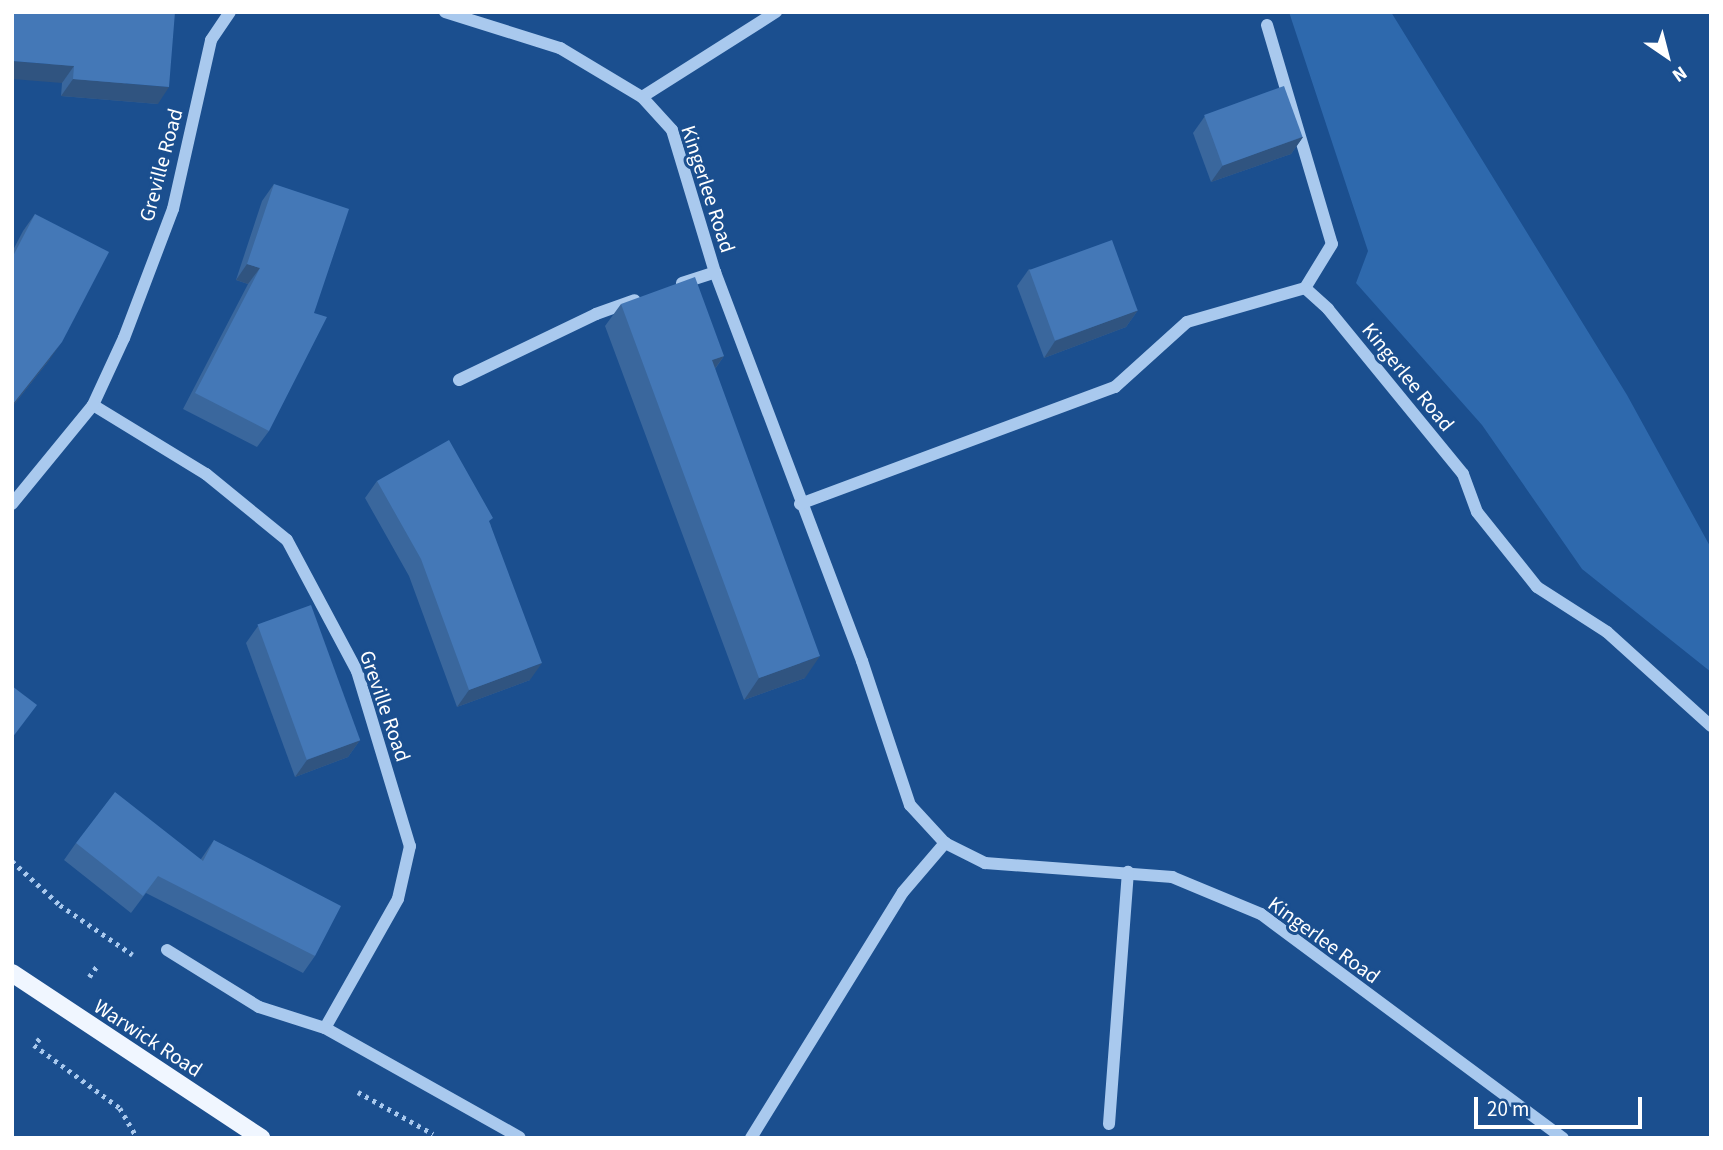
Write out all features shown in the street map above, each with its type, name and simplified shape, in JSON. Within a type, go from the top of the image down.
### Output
[{"type":"main road","name":"Warwick Road","points":[[12,973],[261,1138]]},
{"type":"street","name":"Greville Road","points":[[12,504],[93,405],[124,338],[173,209],[211,40],[230,12]]},
{"type":"street","name":"Kingerlee Road","points":[[444,12],[560,48],[642,97],[672,130],[715,272],[800,504],[862,661],[911,805],[946,843],[985,863],[1172,877],[1261,914],[1563,1138]]},
{"type":"street","points":[[642,97],[776,12]]},
{"type":"street","points":[[800,504],[1115,387],[1187,322],[1305,288],[1332,244],[1268,25]]},
{"type":"street","points":[[667,289],[715,272]]},
{"type":"street","name":"Kingerlee Road","points":[[1305,288],[1328,309],[1462,474],[1477,512],[1537,587],[1607,632],[1711,726]]},
{"type":"street","points":[[459,380],[596,314],[643,297]]},
{"type":"street","name":"Greville Road","points":[[93,405],[206,474],[287,540],[357,671],[410,846],[398,899],[325,1028]]},
{"type":"street","points":[[751,1138],[903,892],[946,843]]},
{"type":"street","points":[[1109,1124],[1129,872]]},
{"type":"street","points":[[167,950],[259,1007],[325,1028],[519,1137]]},
{"type":"shaded area","points":[[1289,12],[1391,12],[1627,395],[1711,548],[1711,672],[1582,569],[1482,425],[1356,283],[1368,251]]},
{"type":"building","points":[[12,12],[175,12],[169,87],[73,79],[74,66],[12,61]]},
{"type":"building","points":[[1284,86],[1302,137],[1223,166],[1204,115]]},
{"type":"building","points":[[274,184],[349,209],[314,313],[327,317],[269,431],[195,393],[260,268],[247,264]]},
{"type":"building","points":[[35,214],[109,252],[62,342],[12,405],[12,258]]},
{"type":"building","points":[[1112,240],[1138,310],[1055,341],[1029,270]]},
{"type":"building","points":[[695,277],[724,356],[712,360],[820,656],[759,678],[621,304]]},
{"type":"building","points":[[449,440],[493,518],[489,521],[542,663],[469,690],[421,559],[377,481]]},
{"type":"building","points":[[311,605],[360,740],[307,760],[257,624]]},
{"type":"building","points":[[12,686],[37,705],[12,738]]},
{"type":"building","points":[[115,792],[203,861],[214,840],[341,906],[315,956],[158,876],[143,896],[76,843]]}]
